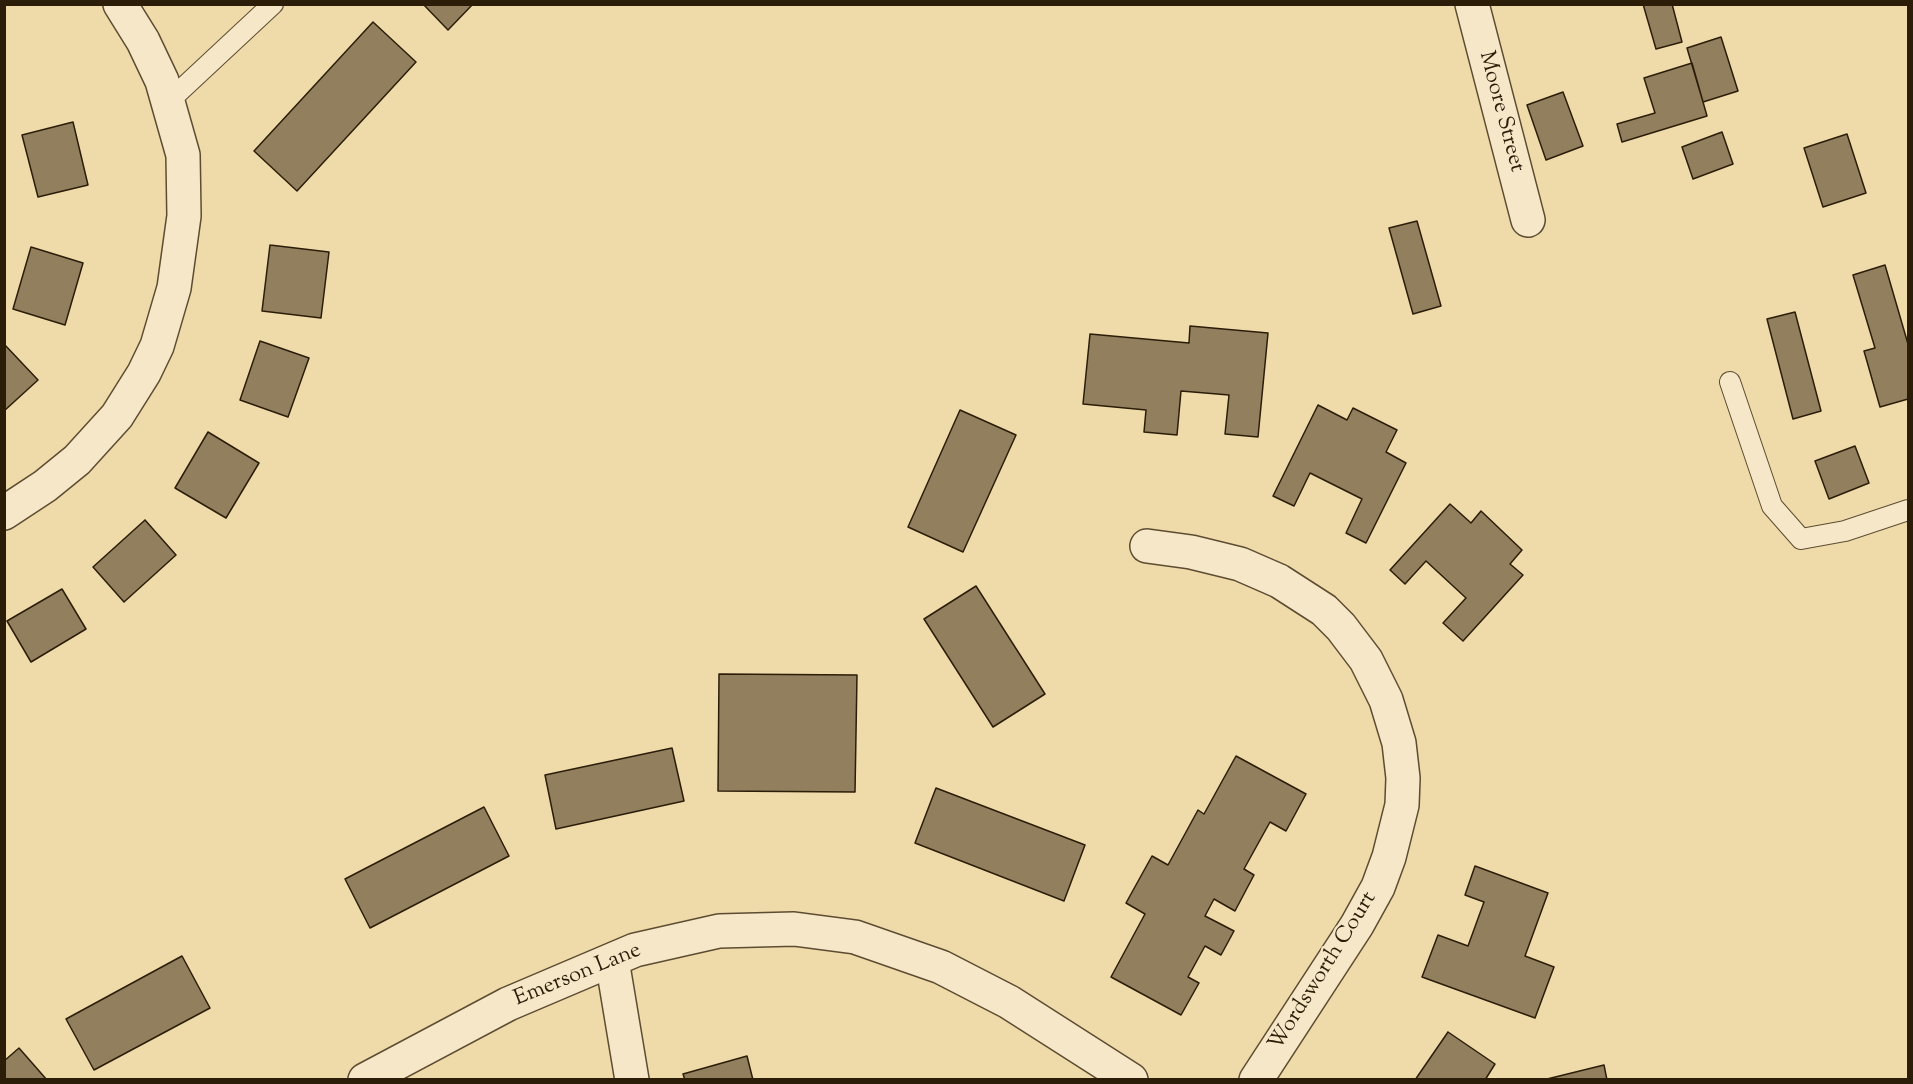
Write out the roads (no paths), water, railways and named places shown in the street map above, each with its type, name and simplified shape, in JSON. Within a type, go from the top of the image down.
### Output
[{"type":"street","points":[[4,513],[62,474],[91,447],[132,394],[157,346],[174,288],[184,216],[183,155],[169,101],[148,51],[120,4]]},
{"type":"street","name":"Moore Street","points":[[1472,4],[1528,220]]},
{"type":"street","name":"Wordsworth Court","points":[[1147,546],[1191,552],[1240,564],[1273,578],[1311,600],[1341,627],[1366,660],[1386,700],[1398,743],[1403,778],[1402,805],[1389,857],[1378,887],[1357,925],[1256,1080]]},
{"type":"street","name":"Emerson Lane","points":[[365,1080],[508,1004],[635,950],[719,931],[794,929],[855,937],[911,955],[961,976],[1078,1043],[1131,1080]]},
{"type":"street","points":[[612,960],[632,1080]]},
{"type":"lane","points":[[169,101],[273,4]]},
{"type":"lane","points":[[1730,381],[1772,506],[1801,539],[1845,531],[1908,510]]}]
